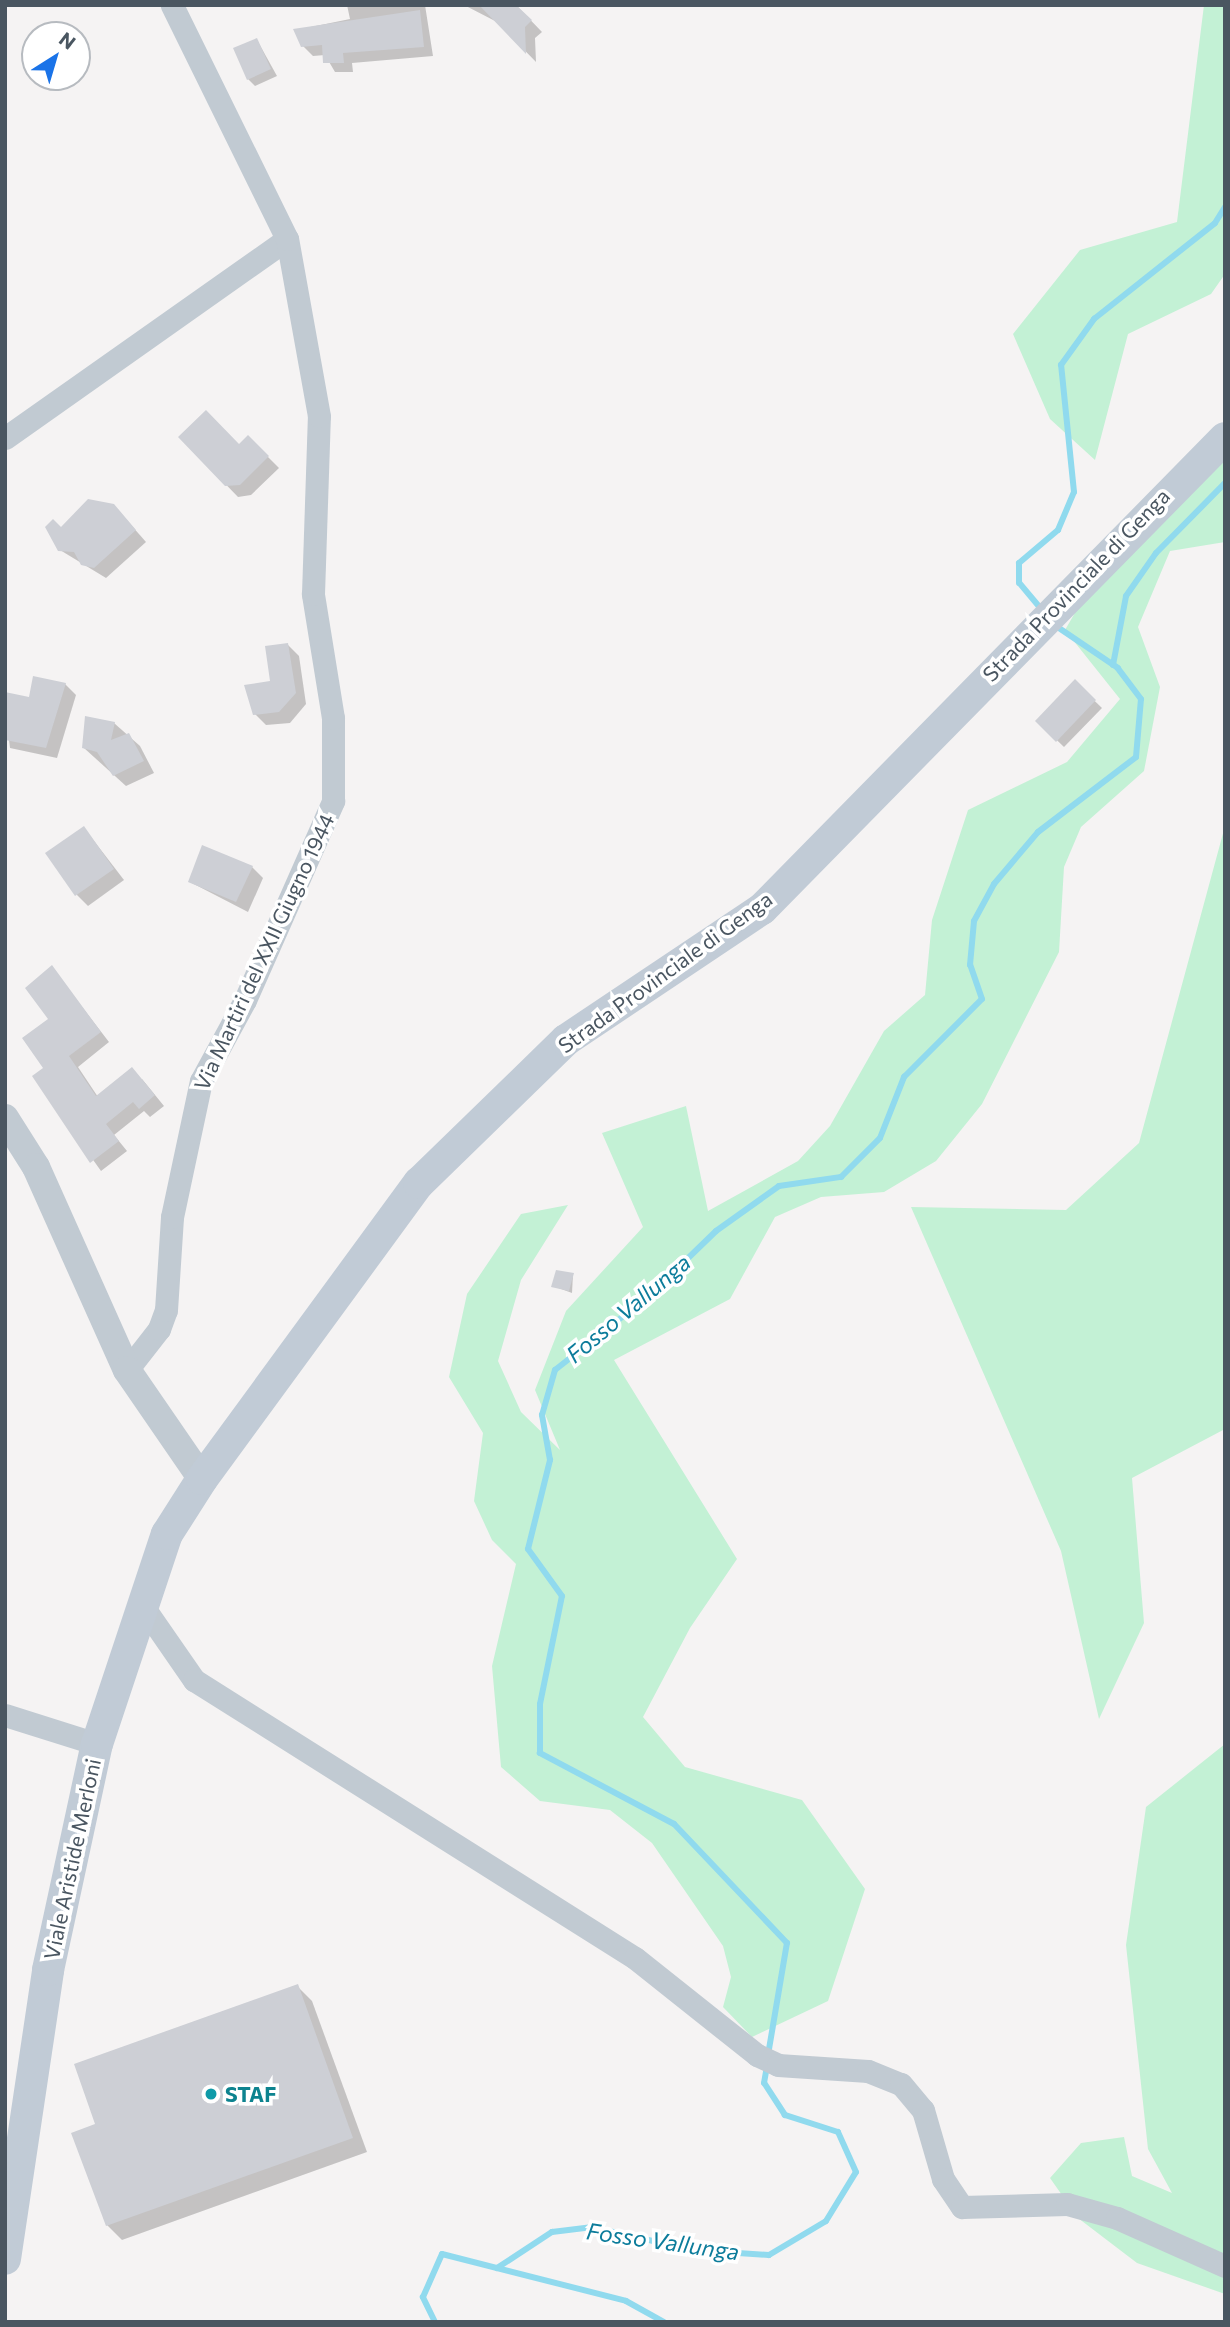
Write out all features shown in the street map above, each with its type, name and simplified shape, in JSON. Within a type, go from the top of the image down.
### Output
[{"type":"main road","name":"Strada Provinciale di Genga","points":[[202,1479],[419,1182],[566,1040],[762,909],[1032,631],[1225,438]]},
{"type":"main road","name":"Viale Aristide Merloni","points":[[5,2259],[48,1970],[97,1744],[140,1602],[167,1534],[202,1479]]},
{"type":"street","name":"Via Martiri del XXII Giugno 1944","points":[[127,1370],[159,1329],[166,1310],[172,1217],[201,1081],[245,1000],[333,801],[333,718],[313,594],[319,416],[287,239],[172,5]]},
{"type":"street","points":[[5,438],[287,239]]},
{"type":"street","points":[[5,1118],[52,1202],[127,1370],[202,1479]]},
{"type":"street","points":[[140,1602],[194,1680],[635,1958],[757,2055],[778,2065],[850,2067],[901,2084],[923,2110],[943,2179],[962,2207],[1067,2204],[1117,2218],[1225,2266]]},
{"type":"street","points":[[5,1715],[97,1744]]},
{"type":"green space","points":[[1204,5],[1225,5],[1225,274],[1211,294],[1128,334],[1095,460],[1050,419],[1013,334],[1080,250],[1177,222]]},
{"type":"green space","points":[[1225,451],[1225,542],[1170,551],[1138,627],[1160,687],[1144,771],[1081,827],[1064,867],[1059,952],[982,1104],[936,1161],[884,1192],[821,1197],[775,1217],[730,1299],[614,1360],[737,1559],[690,1628],[643,1717],[685,1767],[802,1800],[865,1889],[828,2001],[752,2037],[723,2007],[731,1977],[723,1946],[652,1843],[610,1810],[540,1801],[501,1767],[492,1666],[516,1564],[492,1540],[474,1501],[483,1433],[449,1377],[467,1294],[521,1214],[568,1205],[521,1280],[498,1361],[521,1412],[560,1450],[535,1390],[566,1311],[643,1227],[602,1133],[686,1106],[708,1211],[798,1161],[830,1126],[884,1031],[925,995],[932,920],[968,810],[1067,762],[1120,699],[1065,630],[1101,568]]},
{"type":"green space","points":[[1225,826],[1225,1429],[1132,1478],[1144,1623],[1099,1719],[1061,1551],[911,1207],[1066,1210],[1139,1143]]},
{"type":"green space","points":[[1225,1744],[1225,2294],[1137,2263],[1078,2218],[1050,2178],[1081,2143],[1124,2137],[1132,2176],[1172,2193],[1148,2149],[1126,1945],[1146,1807]]},
{"type":"building","points":[[479,5],[516,5],[532,20],[525,27],[526,54]]},
{"type":"building","points":[[420,10],[424,47],[343,53],[344,63],[323,63],[322,45],[301,47],[293,29]]},
{"type":"building","points":[[257,38],[271,69],[247,80],[233,48]]},
{"type":"building","points":[[206,410],[239,444],[248,435],[269,456],[240,485],[225,486],[178,437]]},
{"type":"building","points":[[88,499],[114,504],[136,530],[94,568],[81,565],[74,552],[58,551],[45,527],[53,519],[61,527]]},
{"type":"building","points":[[288,643],[296,693],[279,712],[253,715],[244,685],[270,681],[265,646]]},
{"type":"building","points":[[33,676],[66,683],[46,748],[5,740],[5,692],[29,697]]},
{"type":"building","points":[[1075,679],[1096,700],[1056,742],[1035,721]]},
{"type":"building","points":[[85,716],[115,722],[111,740],[129,733],[144,761],[113,776],[97,752],[82,748]]},
{"type":"building","points":[[84,826],[114,869],[75,896],[45,853]]},
{"type":"building","points":[[202,845],[253,866],[236,902],[188,882]]},
{"type":"building","points":[[52,965],[101,1032],[69,1056],[96,1096],[132,1067],[155,1095],[139,1109],[133,1102],[106,1124],[119,1141],[90,1163],[32,1076],[43,1068],[22,1038],[48,1019],[25,988]]},
{"type":"building","points":[[556,1270],[574,1273],[569,1291],[551,1287]]},
{"type":"building","name":"STAF","points":[[298,1984],[353,2138],[106,2226],[71,2133],[95,2124],[74,2064]]},
{"type":"waterway","name":"Fosso Vallunga","points":[[1042,610],[1019,583],[1019,563],[1058,530],[1074,492],[1061,365],[1094,319],[1215,223],[1225,207]]},
{"type":"waterway","points":[[1113,665],[1126,596],[1156,553],[1225,483]]},
{"type":"waterway","name":"Fosso Vallunga","points":[[768,2055],[787,1943],[674,1824],[540,1753],[540,1704],[562,1596],[528,1549],[550,1460],[542,1415],[555,1370],[650,1295],[716,1231],[779,1186],[841,1177],[880,1138],[904,1077],[982,999],[970,965],[974,921],[994,884],[1038,832],[1136,757],[1141,699],[1118,668],[1053,624]]},
{"type":"waterway","name":"Fosso Vallunga","points":[[497,2268],[552,2232],[591,2227],[693,2250],[769,2255],[826,2221],[856,2172],[838,2132],[785,2115],[764,2083],[767,2066]]},
{"type":"waterway","points":[[435,2322],[423,2297],[442,2254],[626,2301],[664,2322]]},
{"type":"place","name":"STAF","points":[[211,2094]]}]
